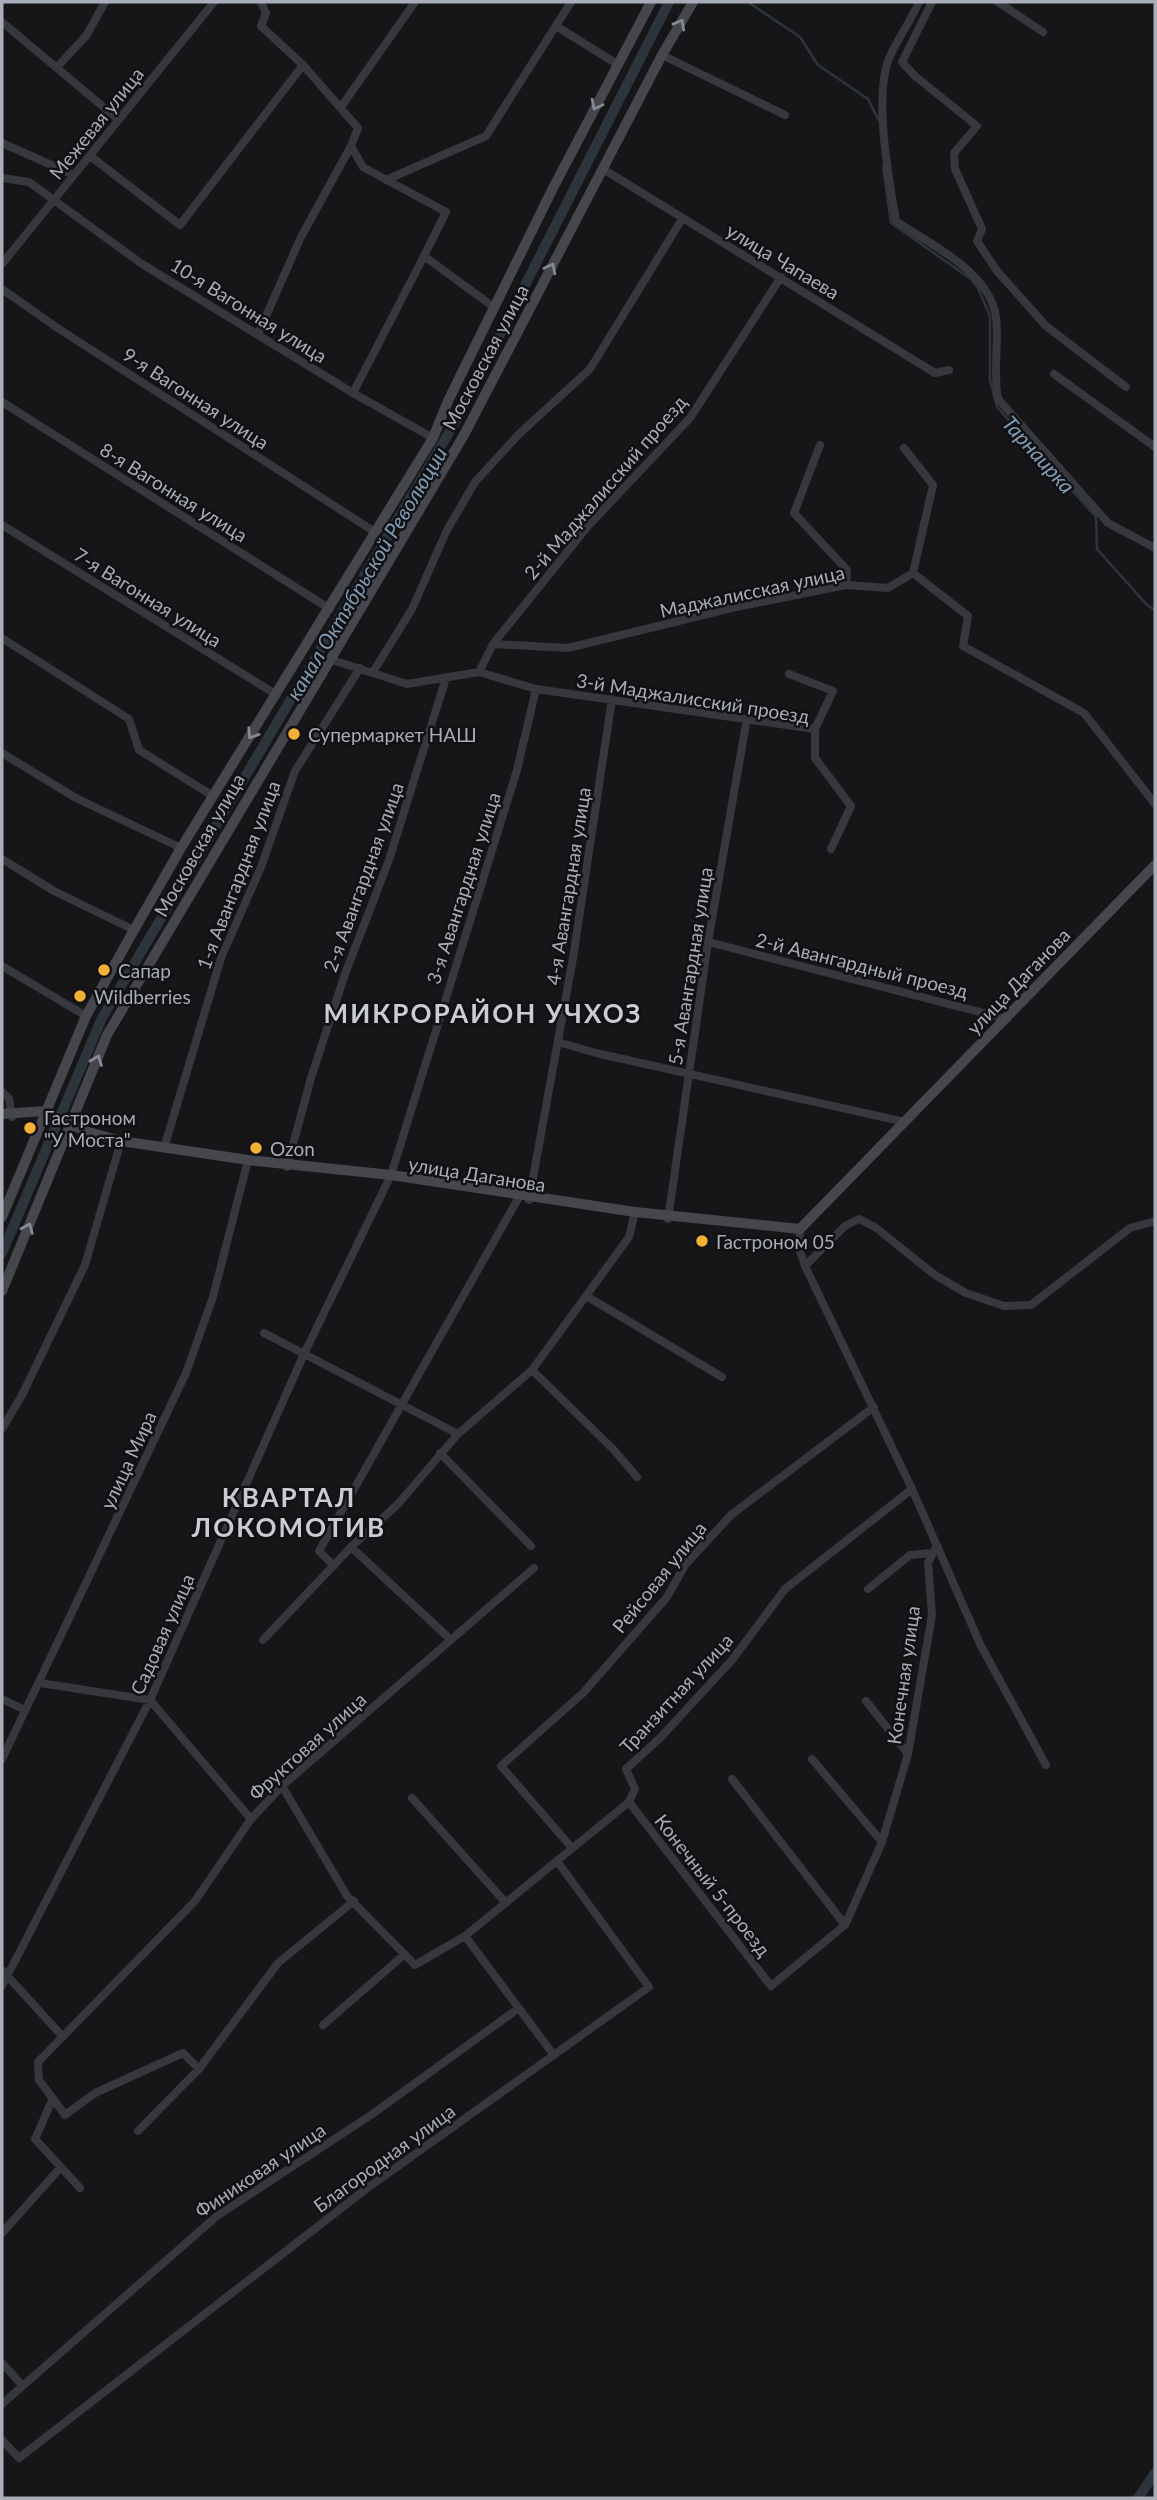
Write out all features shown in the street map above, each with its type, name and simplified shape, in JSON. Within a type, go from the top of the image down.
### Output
[{"type":"main road","points":[[2,1217],[86,1016],[181,848],[433,438],[448,401],[495,307],[651,2]]},
{"type":"main road","name":"Московская улица","points":[[2,1290],[107,1035],[464,435],[662,55],[693,2]]},
{"type":"main road","name":"улица Даганова","points":[[7,1116],[43,1114],[83,1135],[121,1143],[390,1177],[634,1214],[800,1231],[1155,867]]},
{"type":"street","points":[[58,66],[86,36],[105,2]]},
{"type":"street","name":"Межевая улица","points":[[2,264],[215,2]]},
{"type":"street","points":[[341,107],[415,2]]},
{"type":"street","points":[[386,180],[486,136],[572,2]]},
{"type":"street","points":[[919,2],[887,63],[883,89],[888,177],[896,221],[974,275],[988,295],[996,316],[995,381],[998,399],[1108,523],[1155,548]]},
{"type":"street","points":[[932,2],[902,62],[915,76],[977,126],[954,153],[955,169],[982,229],[977,241],[997,271],[1046,326],[1126,387]]},
{"type":"street","points":[[998,2],[1043,32]]},
{"type":"street","points":[[258,334],[302,237],[358,128],[303,65],[261,26],[266,3]]},
{"type":"street","points":[[2,22],[58,66],[119,120]]},
{"type":"street","points":[[556,26],[617,64]]},
{"type":"street","points":[[662,55],[785,115]]},
{"type":"street","points":[[90,156],[180,225],[303,65]]},
{"type":"street","points":[[2,143],[75,174]]},
{"type":"street","points":[[351,146],[363,167],[446,212],[353,393]]},
{"type":"street","name":"улица Чапаева","points":[[603,169],[935,373],[949,370]]},
{"type":"street","name":"10-я Вагонная улица","points":[[2,178],[29,182],[142,264],[353,393],[433,438]]},
{"type":"street","points":[[373,673],[412,609],[447,530],[475,482],[519,434],[590,369],[682,219]]},
{"type":"street","points":[[424,256],[495,307]]},
{"type":"street","name":"2-й Маджалисский проезд","points":[[480,672],[493,644],[588,526],[690,418],[782,277]]},
{"type":"street","name":"9-я Вагонная улица","points":[[2,289],[375,531]]},
{"type":"street","points":[[1054,374],[1155,447]]},
{"type":"street","name":"8-я Вагонная улица","points":[[2,402],[330,609]]},
{"type":"street","points":[[820,445],[794,513],[847,570],[846,585]]},
{"type":"street","points":[[904,448],[933,485],[913,573],[968,616],[963,646],[1084,713],[1155,804]]},
{"type":"street","name":"7-я Вагонная улица","points":[[2,525],[277,695]]},
{"type":"street","name":"Маджалисская улица","points":[[493,644],[568,648],[736,607],[846,585],[888,588],[913,573]]},
{"type":"street","points":[[2,638],[129,719],[139,750],[213,796]]},
{"type":"street","points":[[329,659],[407,684],[480,672]]},
{"type":"street","name":"1-я Авангардная улица","points":[[164,1147],[221,958],[261,867],[296,771],[360,668]]},
{"type":"street","name":"3-й Маджалисский проезд","points":[[480,672],[536,689],[815,729],[814,758],[851,806],[831,849]]},
{"type":"street","points":[[789,674],[832,691],[815,729]]},
{"type":"street","name":"2-я Авангардная улица","points":[[287,1166],[315,1065],[389,860],[446,678]]},
{"type":"street","name":"3-я Авангардная улица","points":[[390,1177],[517,771],[536,689]]},
{"type":"street","name":"4-я Авангардная улица","points":[[334,1566],[319,1551],[524,1199],[558,1042],[611,699]]},
{"type":"street","name":"5-я Авангардная улица","points":[[668,1217],[708,942],[747,719]]},
{"type":"street","points":[[2,753],[76,798],[181,848]]},
{"type":"street","points":[[2,859],[54,891],[134,930]]},
{"type":"street","name":"2-й Авангардный проезд","points":[[708,942],[1007,1019]]},
{"type":"street","points":[[2,966],[86,1016]]},
{"type":"street","points":[[558,1042],[906,1123]]},
{"type":"street","points":[[2,1092],[9,1098],[7,1116]]},
{"type":"street","points":[[2,1429],[22,1395],[85,1265],[121,1143]]},
{"type":"street","name":"улица Мира","points":[[2,1759],[186,1373],[213,1297],[248,1161]]},
{"type":"street","name":"Садовая улица","points":[[2,1986],[4,1973],[150,1700],[304,1354],[390,1177]]},
{"type":"street","points":[[263,1640],[351,1547],[398,1504],[458,1434],[532,1370],[588,1297],[629,1237],[634,1214]]},
{"type":"street","points":[[805,1266],[845,1226],[859,1219],[875,1227],[935,1275],[965,1293],[1004,1306],[1031,1305],[1130,1228],[1155,1221]]},
{"type":"street","points":[[800,1231],[799,1248],[805,1266],[912,1489],[981,1646],[1046,1765]]},
{"type":"street","points":[[588,1297],[722,1377]]},
{"type":"street","points":[[264,1333],[458,1434]]},
{"type":"street","points":[[532,1370],[614,1449],[637,1477]]},
{"type":"street","name":"Рейсовая улица","points":[[572,1848],[501,1766],[583,1693],[667,1597],[685,1565],[731,1515],[874,1407]]},
{"type":"street","points":[[440,1453],[531,1546]]},
{"type":"street","name":"Транзитная улица","points":[[629,1802],[635,1789],[626,1769],[660,1738],[732,1660],[785,1589],[912,1489]]},
{"type":"street","points":[[868,1589],[910,1555],[931,1553],[937,1545]]},
{"type":"street","points":[[351,1547],[450,1639]]},
{"type":"street","name":"Конечная улица","points":[[771,1986],[845,1925],[883,1842],[908,1754],[932,1615],[928,1563],[931,1553]]},
{"type":"street","name":"Фруктовая улица","points":[[53,2098],[39,2080],[38,2062],[195,1902],[251,1819],[282,1786],[534,1568]]},
{"type":"street","points":[[40,1683],[150,1700],[251,1819]]},
{"type":"street","points":[[2,1699],[25,1710]]},
{"type":"street","points":[[866,1701],[908,1754]]},
{"type":"street","points":[[813,1759],[883,1842]]},
{"type":"street","points":[[732,1779],[845,1925]]},
{"type":"street","points":[[282,1786],[347,1896],[415,1965],[465,1936],[629,1802]]},
{"type":"street","points":[[412,1798],[506,1903]]},
{"type":"street","name":"Конечный 5-проезд","points":[[629,1802],[771,1986]]},
{"type":"street","name":"Благородная улица","points":[[2,2440],[19,2458],[366,2189],[649,1987],[557,1861]]},
{"type":"street","points":[[138,2132],[199,2069],[278,1963],[354,1901]]},
{"type":"street","points":[[465,1936],[553,2054]]},
{"type":"street","points":[[323,2025],[405,1954]]},
{"type":"street","points":[[4,1973],[62,2036]]},
{"type":"street","name":"Финиковая улица","points":[[2,2404],[21,2384],[217,2216],[371,2115],[519,2008]]},
{"type":"street","points":[[53,2098],[65,2115],[95,2093],[183,2053],[199,2069]]},
{"type":"street","points":[[53,2098],[35,2139],[80,2188]]},
{"type":"street","points":[[2,2233],[61,2167]]},
{"type":"street","points":[[2,2363],[21,2384]]},
{"type":"waterway","name":"канал Октябрьской Революции","points":[[2,1253],[102,1018],[457,419],[669,2]]},
{"type":"waterway","name":"Тарнаирка","points":[[748,2],[800,37],[818,65],[868,99],[879,121]]},
{"type":"waterway","name":"Тарнаирка","points":[[883,166],[891,223],[971,279],[978,288],[990,316],[990,380],[997,407],[1096,517],[1097,549],[1147,605],[1155,610]]},
{"type":"waterway","points":[[1138,2498],[1155,2473]]},
{"type":"place","name":"Супермаркет НАШ","points":[[294,734]]},
{"type":"place","name":"Сапар","points":[[104,970]]},
{"type":"place","name":"Wildberries","points":[[80,996]]},
{"type":"place","name":"Гастроном \"У Моста\"","points":[[30,1128]]},
{"type":"place","name":"Ozon","points":[[256,1148]]},
{"type":"place","name":"Гастроном 05","points":[[702,1241]]},
{"type":"district","name":"МИКРОРАЙОН УЧХОЗ","points":[[483,1013]]},
{"type":"district","name":"КВАРТАЛ ЛОКОМОТИВ","points":[[289,1512]]}]
